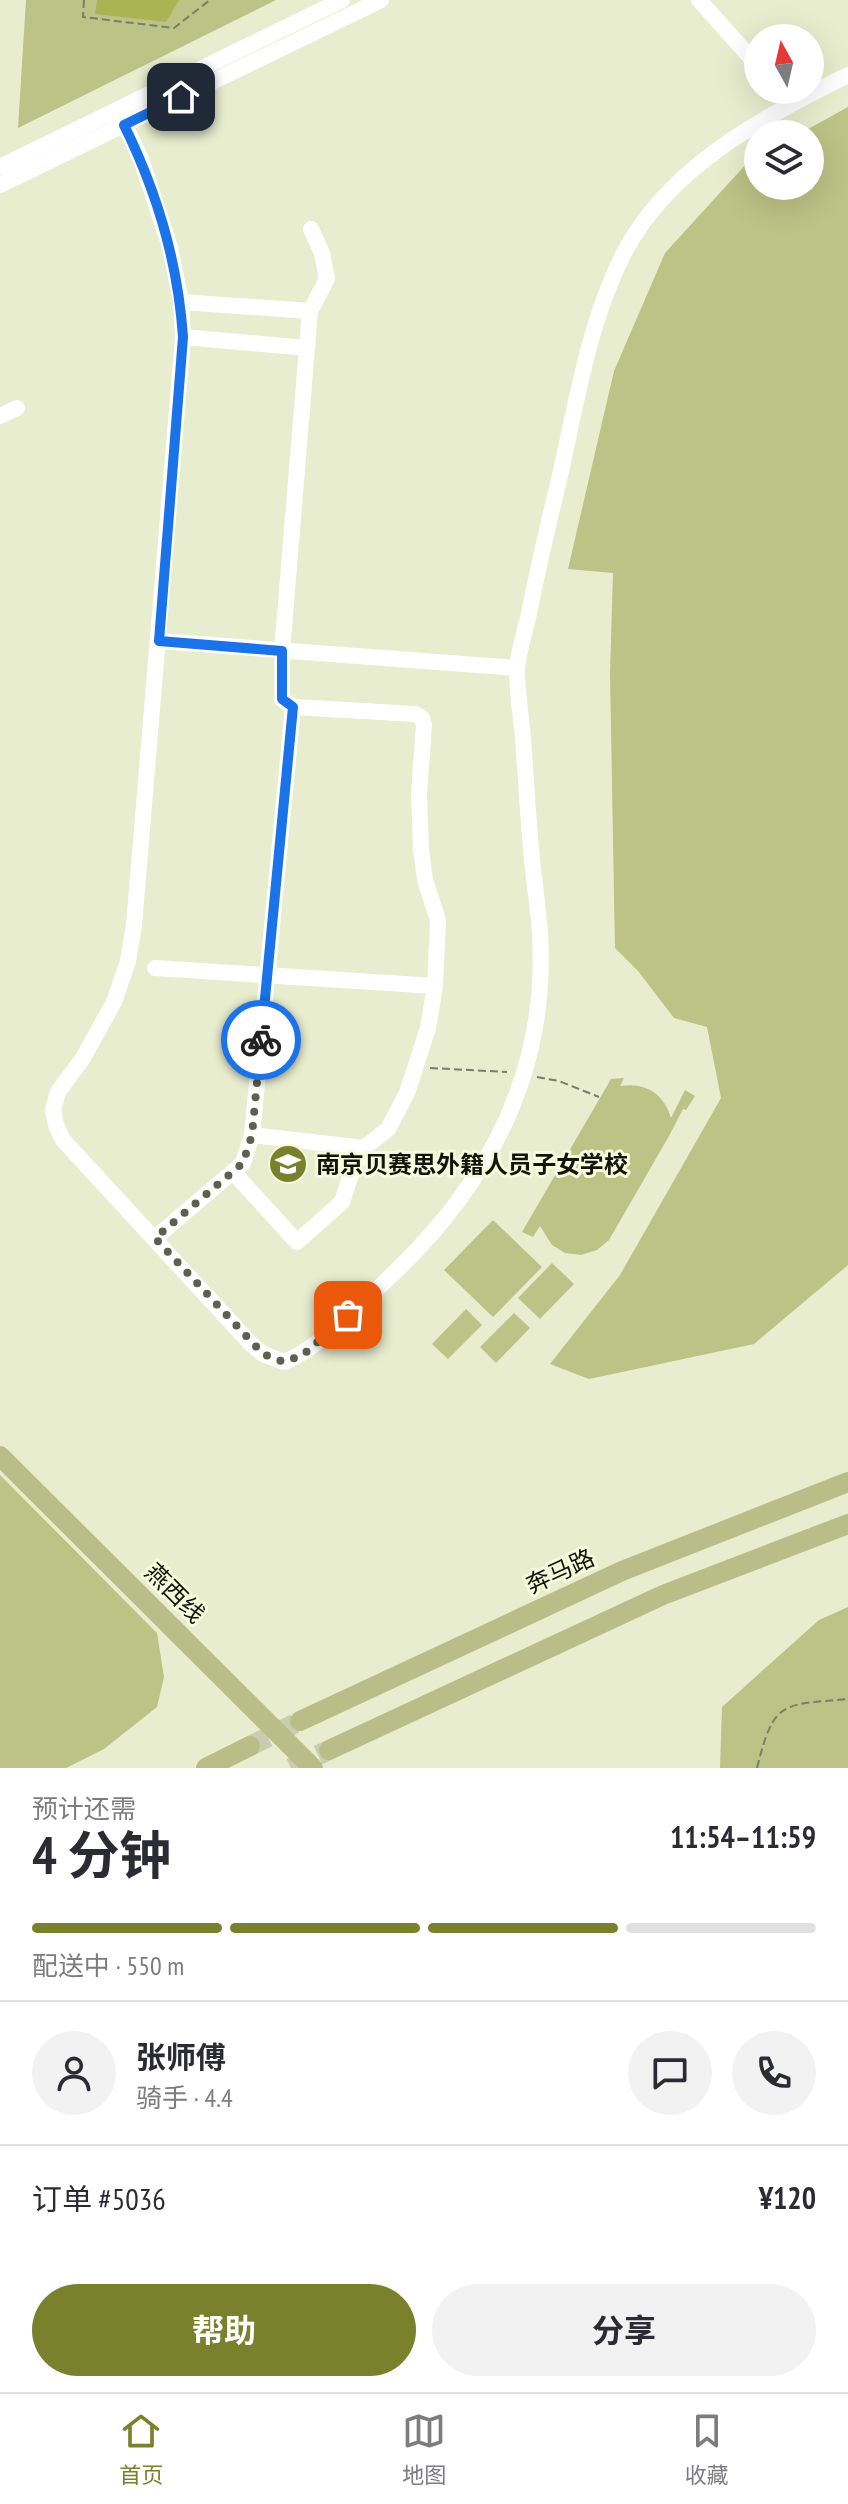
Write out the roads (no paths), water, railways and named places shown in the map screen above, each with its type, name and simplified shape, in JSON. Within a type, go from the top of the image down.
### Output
[{"type":"main road","name":"燕西线","points":[[0,1456],[313,1768]]},
{"type":"main road","name":"奔马路","points":[[300,1721],[622,1571],[848,1482]]},
{"type":"main road","points":[[329,1750],[663,1595],[848,1524]]},
{"type":"main road","points":[[206,1768],[250,1746]]},
{"type":"street","points":[[0,185],[342,0]]},
{"type":"street","points":[[0,167],[121,118],[381,0]]},
{"type":"street","points":[[699,0],[744,50]]},
{"type":"street","points":[[824,87],[848,75]]},
{"type":"street","points":[[121,118],[141,159],[170,247],[181,302],[183,337],[143,843],[128,961],[108,1014],[83,1058],[58,1092],[53,1110],[63,1140],[251,1344],[263,1354],[284,1362],[303,1355],[406,1262],[467,1192],[494,1148],[515,1103],[532,1048],[539,996],[541,936],[517,668],[589,351],[604,299],[626,250],[650,214],[691,171],[731,139],[790,104]]},
{"type":"street","points":[[233,1172],[297,1242],[342,1202],[352,1171],[364,1148],[388,1129],[417,1068],[435,986],[438,920],[425,880],[421,850],[419,794],[422,718],[415,714],[293,707],[282,699],[282,651],[310,311],[327,279],[322,253],[311,229]]},
{"type":"street","points":[[181,302],[310,311]]},
{"type":"street","points":[[183,337],[307,348]]},
{"type":"street","points":[[0,416],[17,408]]},
{"type":"street","points":[[159,641],[517,668]]},
{"type":"street","points":[[155,1238],[243,1163],[252,1135],[293,707]]},
{"type":"street","points":[[155,968],[435,986]]},
{"type":"street","points":[[252,1135],[364,1148]]},
{"type":"tunnel","points":[[250,1746],[300,1721]]},
{"type":"tunnel","points":[[291,1768],[329,1750]]},
{"type":"place","name":"南京贝赛思外籍人员子女学校","points":[[288,1164]]}]
